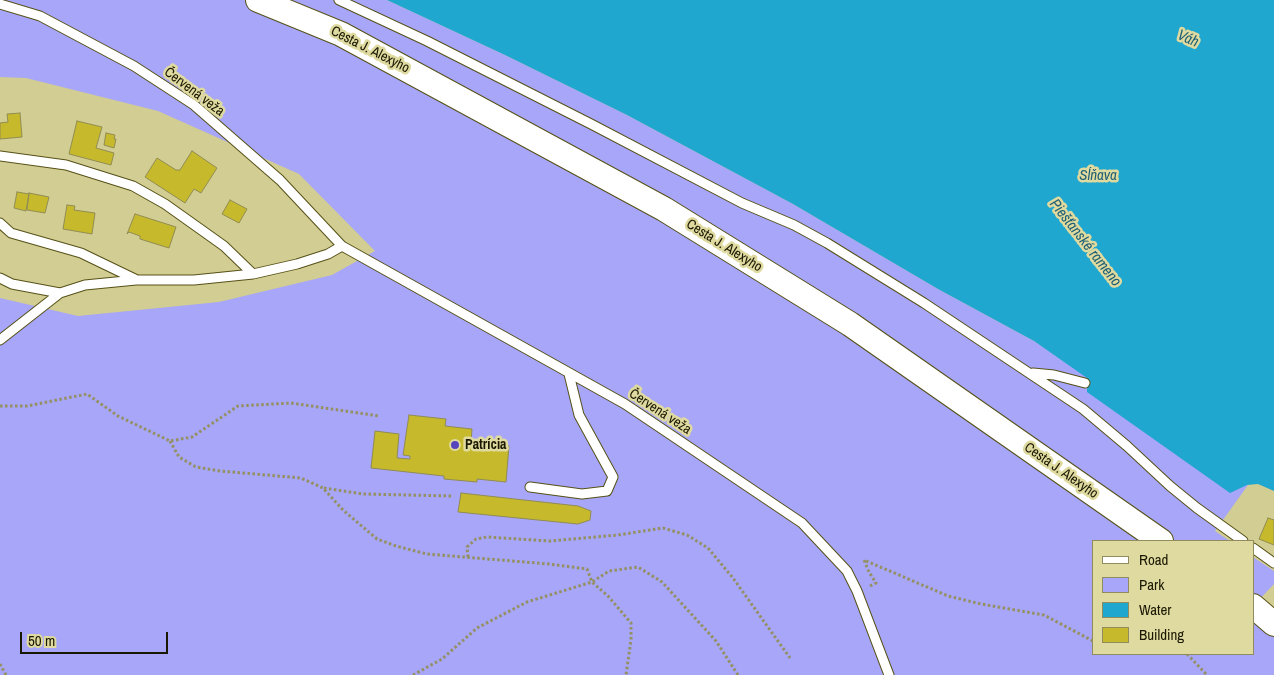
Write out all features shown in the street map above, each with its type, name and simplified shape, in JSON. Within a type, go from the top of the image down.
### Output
[{"type":"main road","name":"Cesta J. Alexyho","points":[[258,0],[341,34],[664,209],[850,324],[1160,540]]},
{"type":"lane","points":[[339,0],[427,41],[591,124],[742,204],[794,225],[827,243],[1030,372],[1083,409],[1170,486],[1197,508],[1243,540]]},
{"type":"lane","name":"Červená veža","points":[[0,4],[40,16],[134,66],[194,105],[280,180],[342,246],[460,310],[569,374],[625,404],[802,523],[847,571],[858,591],[889,675]]},
{"type":"lane","points":[[0,156],[66,165],[133,186],[165,204],[224,246],[253,274]]},
{"type":"lane","points":[[0,223],[11,233],[81,253],[136,280]]},
{"type":"lane","points":[[0,340],[60,293],[85,285],[136,280],[194,280],[253,274],[297,264],[328,254],[342,246]]},
{"type":"lane","points":[[0,278],[12,284],[60,293]]},
{"type":"lane","points":[[1030,372],[1054,375],[1085,383]]},
{"type":"lane","points":[[530,487],[582,494],[607,491],[613,477],[579,415],[569,374]]},
{"type":"lane","points":[[1254,549],[1274,563]]},
{"type":"path","points":[[0,406],[27,406],[87,394],[118,416],[170,442],[179,457],[196,467],[238,473],[301,478],[323,488],[363,494],[452,496]]},
{"type":"path","points":[[170,442],[192,437],[238,406],[290,402],[379,416]]},
{"type":"path","points":[[323,488],[344,510],[377,539],[396,546],[427,554],[587,569],[592,582],[608,596],[631,624],[631,640],[626,675]]},
{"type":"path","points":[[468,557],[467,547],[476,539],[487,537],[550,541],[618,535],[663,528],[687,534],[708,548],[733,578],[790,658]]},
{"type":"path","points":[[858,591],[876,583],[864,560],[948,596],[1044,615],[1092,640]]},
{"type":"path","points":[[412,675],[442,659],[477,628],[527,602],[592,582],[609,571],[638,567],[662,582],[716,641],[738,675]]},
{"type":"path","points":[[1188,655],[1207,675]]},
{"type":"path","points":[[0,664],[6,675]]},
{"type":"green space","points":[[0,0],[387,0],[505,55],[627,115],[793,204],[938,289],[1034,341],[1248,485],[1215,531],[1228,540],[1092,540],[1092,655],[1254,655],[1254,610],[1274,628],[1274,675],[0,675],[0,298],[78,316],[219,302],[332,275],[375,251],[299,174],[158,111],[26,78],[0,77]]},
{"type":"green space","points":[[1254,558],[1274,571],[1274,584],[1254,605]]},
{"type":"water","name":"Sĺňava","points":[[387,0],[1274,0],[1274,491],[1258,484],[1247,485],[1230,493],[1087,392],[1087,378],[1034,341],[938,289],[793,204],[627,115]]},
{"type":"building","points":[[20,113],[22,137],[0,139],[0,123],[8,122],[7,114]]},
{"type":"building","points":[[77,121],[102,127],[96,148],[114,153],[111,165],[69,154]]},
{"type":"building","points":[[106,133],[115,135],[114,148],[104,145]]},
{"type":"building","points":[[192,151],[217,168],[201,193],[194,189],[185,203],[145,177],[157,158],[176,170],[180,170]]},
{"type":"building","points":[[17,192],[29,194],[26,211],[14,208]]},
{"type":"building","points":[[29,193],[49,197],[45,213],[27,210]]},
{"type":"building","points":[[230,200],[247,209],[239,223],[222,214]]},
{"type":"building","points":[[67,205],[75,206],[74,210],[95,213],[92,234],[63,229]]},
{"type":"building","points":[[135,214],[176,227],[169,248],[140,239],[140,236],[129,232],[127,234]]},
{"type":"building","points":[[409,415],[446,419],[445,426],[472,429],[471,442],[509,446],[506,482],[477,479],[477,482],[444,479],[444,476],[371,468],[375,431],[399,434],[397,458],[410,459],[410,456],[403,455]]},
{"type":"building","points":[[461,493],[578,506],[591,511],[590,520],[578,524],[458,512]]},
{"type":"building","points":[[1268,518],[1274,520],[1274,545],[1259,539]]},
{"type":"place","name":"Patrícia","points":[[455,445]]},
{"type":"water label","name":"Váh","points":[[1188,39]]},
{"type":"water label","name":"Piešťanské rameno","points":[[1085,243]]}]
